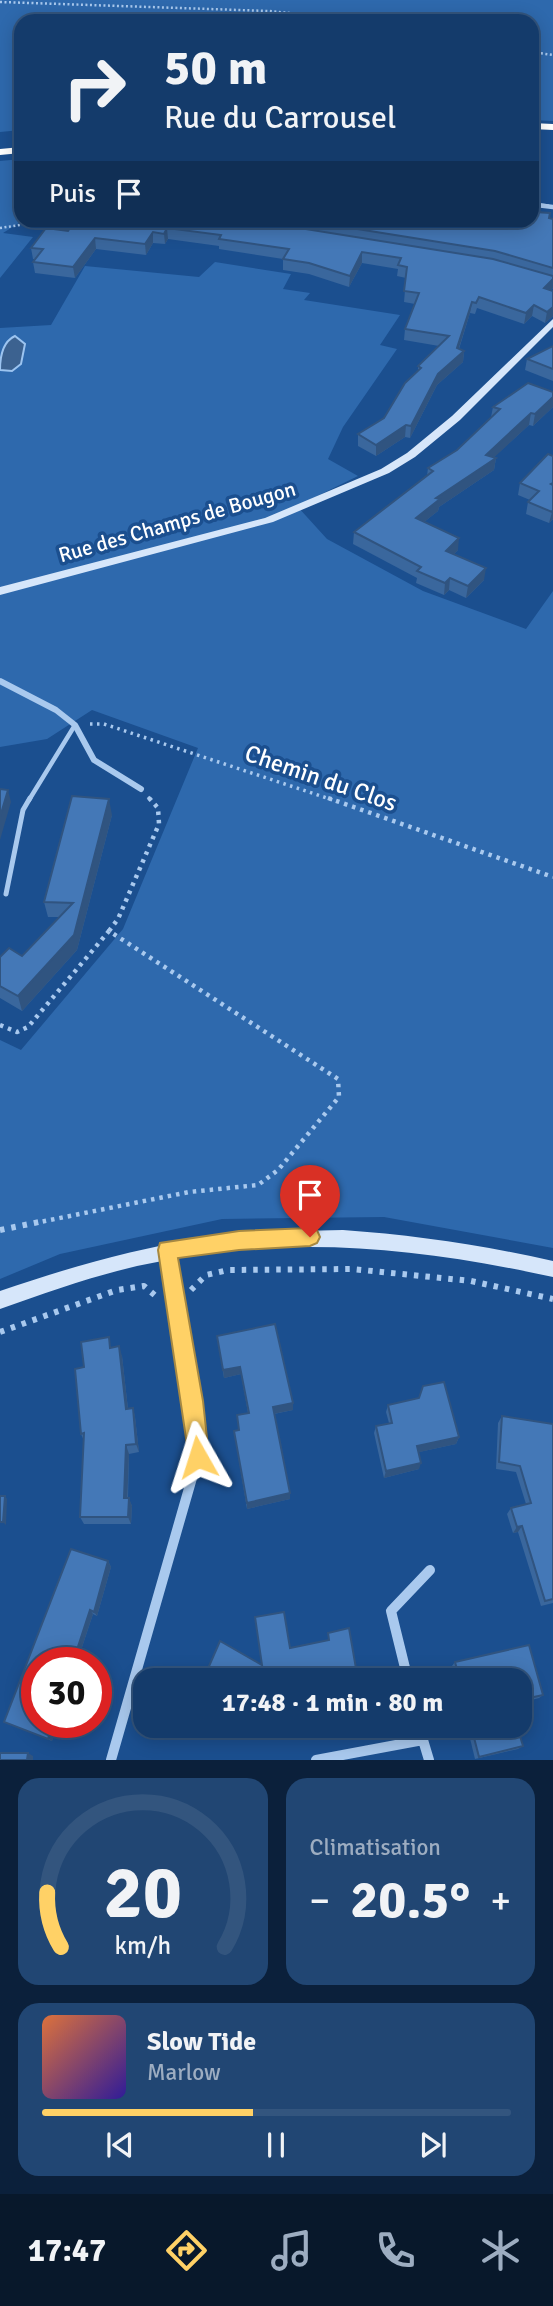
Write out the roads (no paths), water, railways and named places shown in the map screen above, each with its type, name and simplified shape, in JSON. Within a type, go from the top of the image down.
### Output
[{"type":"street","name":"Rue des Champs de Bougon","points":[[0,591],[269,520],[385,471],[411,455],[456,418],[553,322]]},
{"type":"street","points":[[0,681],[57,710],[75,725],[93,760],[141,789]]},
{"type":"street","points":[[0,1300],[78,1271],[167,1250],[275,1238],[373,1239],[473,1250],[553,1269]]},
{"type":"street","points":[[111,1760],[198,1457],[192,1401],[167,1250]]},
{"type":"street","points":[[405,1668],[391,1611],[430,1570]]},
{"type":"street","points":[[316,1760],[423,1740],[429,1760]]},
{"type":"lane","points":[[6,894],[23,810],[75,725]]}]
